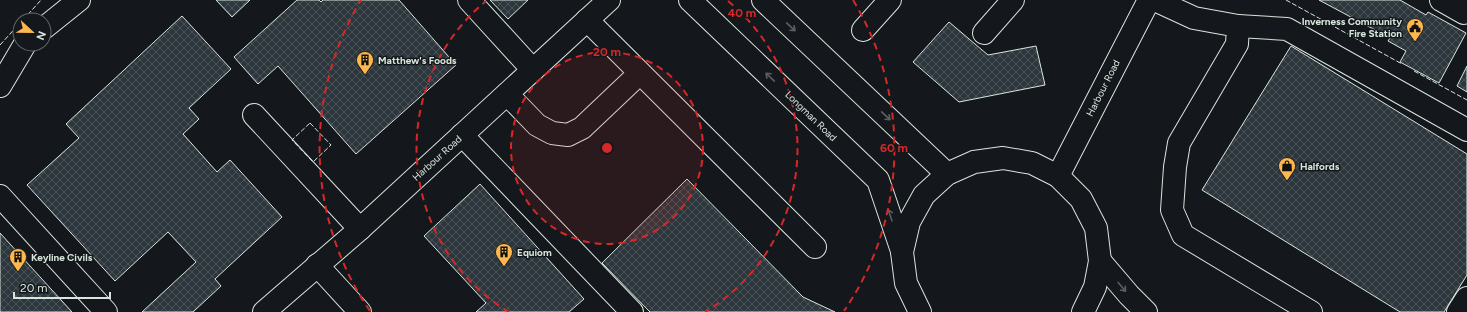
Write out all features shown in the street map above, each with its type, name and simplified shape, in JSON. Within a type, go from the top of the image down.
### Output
[{"type":"main road","points":[[52,22],[79,0]]},
{"type":"main road","points":[[469,0],[533,70]]},
{"type":"main road","name":"Harbour Road","points":[[264,312],[360,229],[608,0]]},
{"type":"main road","name":"Longman Road","points":[[690,0],[878,180],[902,252]]},
{"type":"main road","points":[[763,0],[947,174]]},
{"type":"main road","points":[[863,30],[890,0]]},
{"type":"main road","points":[[984,33],[1013,0]]},
{"type":"main road","name":"Harbour Road","points":[[1058,176],[1149,0]]},
{"type":"main road","points":[[1155,0],[1194,18],[1238,26],[1287,29],[1467,130]]},
{"type":"main road","points":[[1441,0],[1465,10]]},
{"type":"main road","points":[[587,20],[815,247]]},
{"type":"main road","points":[[1238,26],[1237,44],[1178,143],[1172,210],[1183,235],[1311,312]]},
{"type":"main road","points":[[0,86],[20,52]]},
{"type":"main road","points":[[507,94],[537,125],[552,133],[568,135],[582,128],[640,73]]},
{"type":"main road","points":[[254,115],[360,229]]},
{"type":"main road","points":[[462,135],[632,312]]},
{"type":"main road","points":[[920,312],[906,282],[902,252],[909,222],[924,195],[947,174],[974,162],[1003,158],[1032,163],[1058,176],[1081,199],[1096,228],[1100,261],[1095,287],[1083,312]]},
{"type":"main road","points":[[0,196],[106,312]]},
{"type":"main road","points":[[1100,261],[1128,295],[1146,312]]},
{"type":"main road","points":[[317,265],[360,312]]},
{"type":"main road","points":[[1458,312],[1467,298]]},
{"type":"building","points":[[216,0],[250,0],[232,17]]},
{"type":"building","name":"Matthew's Foods","points":[[297,0],[319,0],[321,2],[323,0],[399,0],[456,65],[356,154],[278,66],[258,84],[234,57]]},
{"type":"building","points":[[490,0],[528,0],[508,19]]},
{"type":"building","points":[[1319,0],[1400,0],[1426,15],[1428,12],[1466,33],[1439,83],[1400,62],[1406,51],[1388,41],[1390,38]]},
{"type":"building","points":[[182,16],[231,69],[189,108],[199,119],[183,134],[217,172],[230,160],[282,217],[215,279],[221,286],[193,312],[142,312],[196,262],[168,232],[115,281],[27,185],[79,138],[66,124]]},
{"type":"building","points":[[949,22],[988,55],[1036,46],[1045,85],[959,102],[913,62]]},
{"type":"building","points":[[1291,46],[1467,154],[1467,275],[1444,312],[1400,312],[1202,190]]},
{"type":"building","points":[[1467,66],[1467,92],[1457,86]]},
{"type":"building","points":[[687,179],[803,297],[835,312],[650,312],[602,263]]},
{"type":"building","name":"Equiom","points":[[480,184],[584,299],[569,312],[476,312],[486,303],[424,236]]},
{"type":"building","name":"Keyline Civils","points":[[0,233],[72,312],[0,312]]},
{"type":"fence","points":[[30,12],[41,0]]},
{"type":"fence","points":[[1286,0],[1402,64]]},
{"type":"fence","points":[[0,45],[12,32]]},
{"type":"fence","points":[[1414,71],[1467,100]]},
{"type":"fence","points":[[310,123],[331,145],[313,162],[292,140],[310,123]]},
{"type":"place","name":"Inverness Community Fire Station","points":[[1415,42]]},
{"type":"place","name":"Matthew's Foods","points":[[365,75]]},
{"type":"place","name":"Halfords","points":[[1287,181]]},
{"type":"place","name":"Equiom","points":[[504,267]]},
{"type":"place","name":"Keyline Civils","points":[[18,272]]}]
